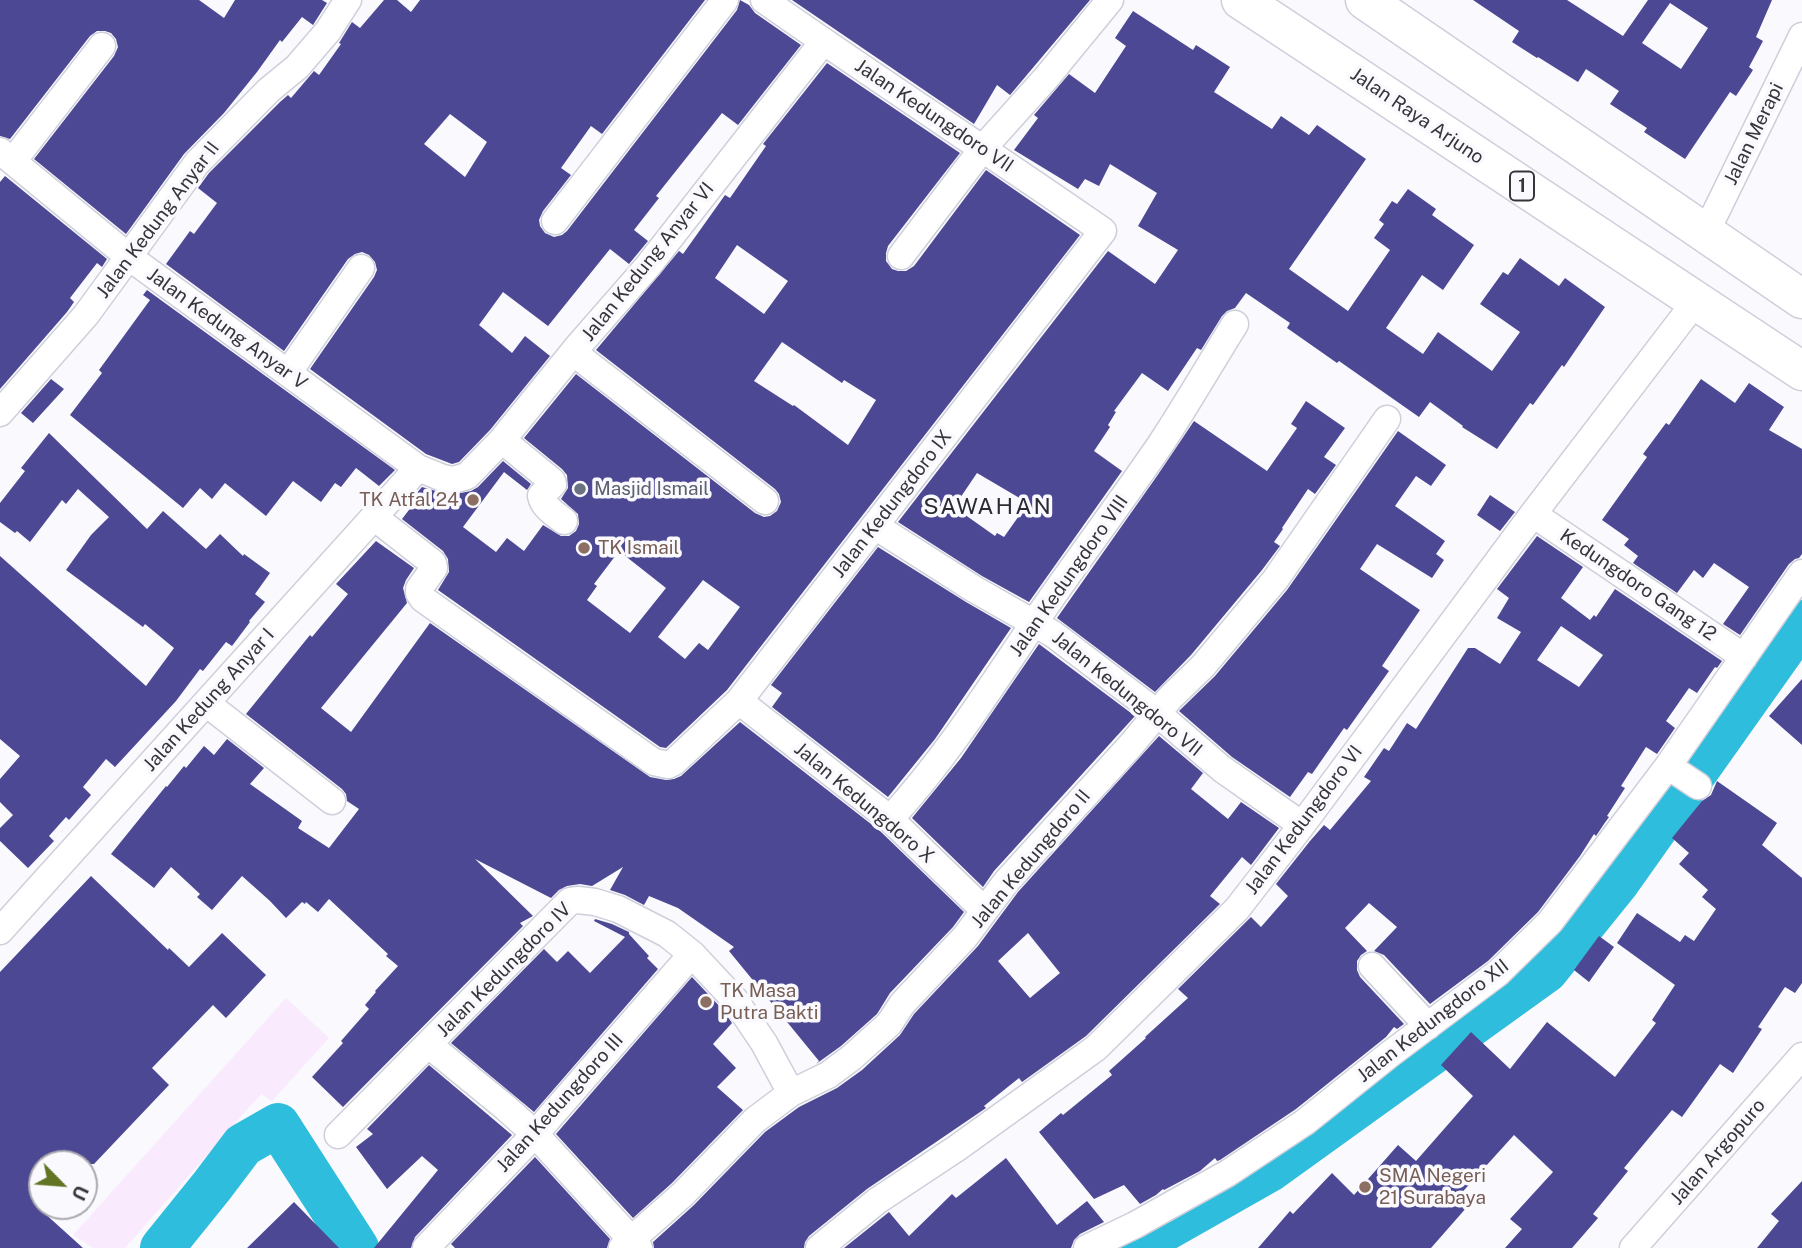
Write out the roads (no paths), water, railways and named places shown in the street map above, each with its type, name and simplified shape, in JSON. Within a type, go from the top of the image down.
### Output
[{"type":"highway","name":"Jalan Raya Arjuno","points":[[1241,0],[1802,371]]},
{"type":"highway","points":[[1365,0],[1802,299]]},
{"type":"street","name":"Jalan Kedung Anyar II","points":[[0,413],[86,315],[197,163],[269,90],[297,67],[328,32],[348,0]]},
{"type":"street","points":[[555,221],[724,0]]},
{"type":"street","name":"Jalan Kedungdoro VII","points":[[764,0],[1103,231]]},
{"type":"street","points":[[901,256],[983,148],[1111,0]]},
{"type":"street","name":"Jalan Merapi","points":[[1706,232],[1802,36]]},
{"type":"street","name":"Jalan Kedung Anyar VI","points":[[467,476],[502,440],[648,266],[823,42]]},
{"type":"street","points":[[6,156],[102,46]]},
{"type":"street","name":"Jalan Kedung Anyar V","points":[[6,156],[129,257],[418,468],[453,480],[467,476]]},
{"type":"street","name":"Jalan Kedungdoro IX","points":[[374,517],[432,561],[434,568],[419,589],[423,599],[654,762],[668,765],[740,701],[1103,231]]},
{"type":"street","points":[[288,373],[361,268]]},
{"type":"street","name":"Jalan Kedungdoro VI","points":[[819,1248],[877,1201],[957,1148],[1096,1048],[1237,909],[1696,301]]},
{"type":"street","name":"Jalan Kedungdoro VIII","points":[[890,819],[918,788],[957,736],[1161,444],[1235,324]]},
{"type":"street","points":[[574,353],[765,501]]},
{"type":"street","name":"Jalan Kedungdoro II","points":[[631,1245],[755,1120],[791,1093],[828,1075],[889,1024],[902,1004],[965,937],[1006,882],[1157,713],[1203,666],[1275,580],[1387,419]]},
{"type":"street","points":[[502,440],[552,481],[553,484],[541,496],[541,500],[564,521]]},
{"type":"street","name":"Jalan Kedung Anyar I","points":[[0,931],[418,468]]},
{"type":"street","name":"Kedungdoro Gang 12","points":[[1533,514],[1744,657]]},
{"type":"street","name":"Jalan Kedungdoro VII","points":[[875,526],[974,589],[1035,623],[1157,713],[1222,769],[1302,825]]},
{"type":"street","name":"Jalan Kedungdoro XII","points":[[1087,1248],[1135,1225],[1228,1173],[1305,1122],[1498,973],[1550,922],[1683,775],[1744,657],[1802,573]]},
{"type":"street","name":"Jalan Kedungdoro X","points":[[740,701],[890,819],[984,910]]},
{"type":"street","points":[[206,703],[332,801]]},
{"type":"street","name":"Jalan Kedungdoro IV","points":[[338,1135],[570,901],[579,900],[618,909],[667,934],[692,954],[736,1000],[764,1043],[791,1093]]},
{"type":"street","name":"Jalan Kedungdoro III","points":[[426,1248],[535,1134],[692,954]]},
{"type":"street","points":[[1372,966],[1428,1026]]},
{"type":"street","points":[[429,1045],[535,1134],[631,1245]]},
{"type":"street","name":"Jalan Argopuro","points":[[1633,1248],[1802,1056]]},
{"type":"waterway","points":[[1132,1248],[1271,1169],[1546,971],[1617,883],[1802,622]]},
{"type":"waterway","points":[[162,1248],[243,1145],[278,1125],[357,1248]]},
{"type":"place","name":"Masjid Ismail","points":[[580,489]]},
{"type":"place","name":"TK Atfal 24","points":[[473,500]]},
{"type":"place","name":"TK Ismail","points":[[584,548]]},
{"type":"place","name":"TK Masa Putra Bakti","points":[[706,1002]]},
{"type":"place","name":"SMA Negeri 21 Surabaya","points":[[1365,1187]]},
{"type":"district","name":"SAWAHAN","points":[[988,507]]}]
